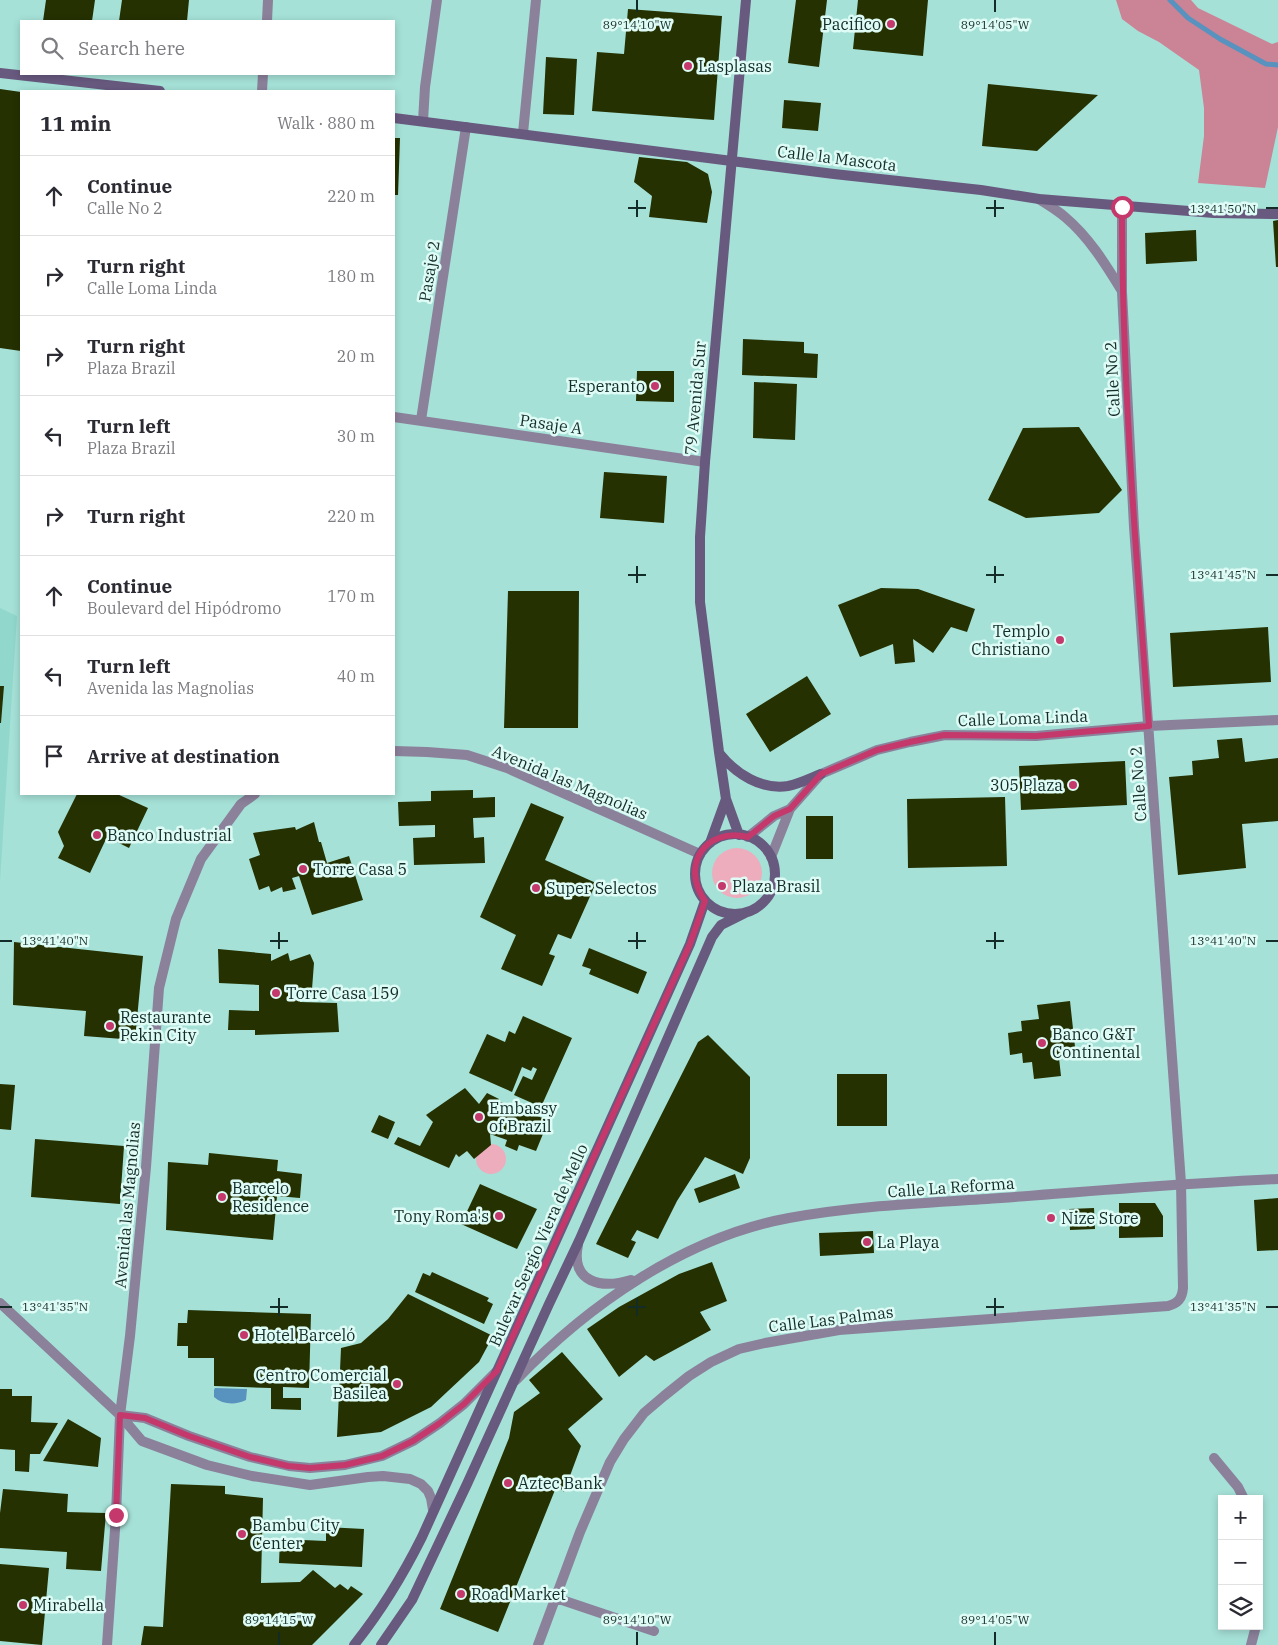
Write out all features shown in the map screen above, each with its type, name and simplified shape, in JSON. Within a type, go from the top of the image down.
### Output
[{"type":"main road","name":"79 Avenida Sur","points":[[744,836],[726,799],[718,752],[700,602],[700,537],[746,0]]},
{"type":"main road","points":[[0,73],[132,90]]},
{"type":"main road","name":"Calle la Mascota","points":[[395,118],[834,174],[981,190],[1039,200],[1214,213],[1278,214]]},
{"type":"main road","points":[[718,752],[728,764],[759,783],[788,786],[821,774]]},
{"type":"main road","name":"79 Avenida Sur","points":[[710,843],[726,799]]},
{"type":"main road","points":[[722,836],[744,836],[757,841],[771,857],[776,875],[772,892],[756,909],[734,915],[723,913],[705,901],[698,891],[695,880],[695,868],[700,854],[710,843],[722,836]]},
{"type":"main road","name":"Bulevar Sergio Viera de Mello","points":[[354,1645],[381,1611],[402,1576],[690,944],[705,901]]},
{"type":"main road","name":"Bulevar Sergio Viera de Mello","points":[[381,1645],[412,1600],[468,1484],[579,1241],[712,937],[721,925],[745,913]]},
{"type":"street","points":[[267,20],[268,0]]},
{"type":"street","points":[[423,122],[425,87],[438,0]]},
{"type":"street","points":[[523,133],[536,0]]},
{"type":"street","points":[[262,90],[263,75]]},
{"type":"street","name":"Pasaje 2","points":[[420,420],[466,127]]},
{"type":"street","name":"Calle No 2","points":[[1039,200],[1065,217],[1079,231],[1108,268],[1122,292]]},
{"type":"street","name":"Calle No 2","points":[[1122,207],[1122,292],[1134,527],[1181,1183]]},
{"type":"street","name":"Pasaje A","points":[[395,417],[705,462]]},
{"type":"street","name":"Calle Loma Linda","points":[[771,857],[790,809],[821,774],[877,750],[944,735],[1036,736],[1149,726],[1278,720]]},
{"type":"street","name":"Avenida las Magnolias","points":[[395,751],[467,755],[507,768],[700,854]]},
{"type":"street","name":"Avenida las Magnolias","points":[[107,1645],[116,1515],[120,1415],[130,1336],[146,1167],[159,988],[176,919],[202,859],[241,804],[254,795]]},
{"type":"street","name":"Calle Loma Linda","points":[[744,836],[774,816],[790,809]]},
{"type":"street","name":"Calle La Reforma","points":[[513,1382],[536,1359],[599,1306],[640,1278],[687,1252],[734,1233],[788,1218],[860,1209],[1181,1183],[1278,1178]]},
{"type":"street","name":"Calle Las Palmas","points":[[538,1645],[580,1532],[606,1470],[624,1438],[644,1413],[689,1376],[711,1362],[739,1349],[799,1336],[839,1330],[1176,1304],[1182,1298],[1184,1288],[1181,1183]]},
{"type":"street","name":"Calle La Reforma","points":[[579,1241],[576,1256],[578,1265],[582,1274],[590,1280],[599,1284],[610,1285],[640,1278]]},
{"type":"street","points":[[0,1303],[120,1415],[142,1441],[207,1465],[252,1476],[310,1485],[383,1476],[410,1479],[421,1484],[428,1491],[433,1510]]},
{"type":"street","points":[[120,1415],[145,1418],[189,1436],[250,1457],[288,1466],[310,1468],[345,1465],[382,1456],[413,1441],[464,1404],[497,1371]]},
{"type":"street","points":[[1214,1458],[1238,1487],[1242,1495]]},
{"type":"street","points":[[310,1468],[310,1485]]},
{"type":"street","points":[[556,1598],[654,1631]]},
{"type":"street","points":[[1251,1645],[1255,1630]]},
{"type":"shaded area","points":[[1116,0],[1191,0],[1198,8],[1272,44],[1278,42],[1278,127],[1265,188],[1198,183],[1204,136],[1204,108],[1199,70],[1122,19]]},
{"type":"shaded area","points":[[0,608],[17,616],[0,881]]},
{"type":"shaded area","points":[[732,848],[742,848],[755,855],[762,868],[762,878],[755,891],[742,898],[732,898],[723,894],[716,887],[712,878],[712,868],[716,859],[723,852]]},
{"type":"shaded area","points":[[491,1144],[502,1148],[506,1159],[502,1170],[491,1174],[480,1170],[476,1159],[480,1148]]},
{"type":"shaded area","points":[[215,1388],[247,1389],[246,1400],[238,1403],[221,1402],[214,1397]]},
{"type":"building","points":[[46,0],[95,0],[92,20],[43,20]]},
{"type":"building","points":[[122,0],[189,0],[187,20],[119,20]]},
{"type":"building","points":[[796,0],[827,0],[819,67],[788,63]]},
{"type":"building","name":"Pacifico","points":[[858,0],[928,0],[923,56],[853,49]]},
{"type":"building","points":[[628,9],[722,16],[714,120],[592,111],[597,52],[624,54]]},
{"type":"building","points":[[546,57],[577,59],[574,115],[543,114]]},
{"type":"building","points":[[988,84],[1098,95],[1037,151],[982,146]]},
{"type":"building","points":[[0,89],[20,92],[20,351],[0,348]]},
{"type":"building","points":[[784,100],[821,103],[818,131],[782,128]]},
{"type":"building","points":[[395,138],[400,138],[398,195],[395,195]]},
{"type":"building","points":[[639,157],[687,162],[708,174],[712,192],[707,223],[649,217],[652,196],[634,182]]},
{"type":"building","points":[[1278,220],[1278,267],[1276,267],[1273,221]]},
{"type":"building","points":[[1196,230],[1197,261],[1146,264],[1145,233]]},
{"type":"building","points":[[743,339],[804,342],[804,353],[818,354],[817,378],[742,375]]},
{"type":"building","name":"Esperanto","points":[[637,371],[674,371],[674,402],[636,401]]},
{"type":"building","points":[[754,382],[797,384],[795,440],[753,438]]},
{"type":"building","points":[[1079,427],[1122,490],[1099,513],[1026,518],[988,500],[1023,428]]},
{"type":"building","points":[[604,472],[667,476],[664,523],[600,518]]},
{"type":"building","points":[[881,588],[918,589],[975,609],[967,632],[951,627],[933,653],[913,639],[915,662],[895,664],[893,644],[860,657],[838,605]]},
{"type":"building","points":[[508,591],[579,591],[578,728],[504,728]]},
{"type":"building","points":[[1268,627],[1271,682],[1173,687],[1170,633]]},
{"type":"building","points":[[807,676],[831,714],[770,752],[746,714]]},
{"type":"building","points":[[0,686],[4,686],[1,723],[0,723]]},
{"type":"building","points":[[1242,738],[1245,762],[1278,758],[1278,821],[1242,824],[1246,868],[1178,875],[1169,777],[1193,775],[1192,761],[1219,758],[1217,740]]},
{"type":"building","name":"305 Plaza","points":[[1125,761],[1127,805],[1021,810],[1019,766]]},
{"type":"building","points":[[473,790],[473,798],[495,797],[495,817],[473,818],[474,838],[484,837],[485,863],[414,865],[413,838],[435,837],[435,825],[399,826],[398,802],[431,801],[431,791]]},
{"type":"building","name":"Banco Industrial","points":[[76,795],[119,795],[148,808],[129,848],[107,837],[90,873],[58,858],[64,846],[58,832]]},
{"type":"building","points":[[1005,797],[1007,866],[908,868],[907,799]]},
{"type":"building","points":[[531,803],[564,817],[545,860],[596,883],[571,939],[558,934],[549,954],[555,956],[542,986],[501,969],[516,935],[480,917]]},
{"type":"building","points":[[806,816],[833,816],[833,859],[806,859]]},
{"type":"building","name":"Torre Casa 5","points":[[314,822],[327,863],[349,856],[363,900],[312,915],[299,876],[292,878],[296,889],[283,892],[282,887],[271,892],[269,886],[259,890],[249,859],[260,855],[253,833],[295,827],[296,830]]},
{"type":"building","points":[[14,942],[143,956],[135,1040],[84,1036],[86,1011],[13,1005]]},
{"type":"building","points":[[589,948],[647,972],[638,994],[589,974],[591,969],[582,966]]},
{"type":"building","name":"Torre Casa 159","points":[[218,949],[271,954],[271,961],[288,953],[290,961],[310,954],[314,963],[312,989],[301,988],[301,992],[293,991],[292,995],[300,995],[300,1002],[337,1003],[339,1032],[255,1035],[255,1030],[228,1030],[229,1010],[259,1011],[259,985],[219,983]]},
{"type":"building","name":"Banco G&T Continental","points":[[1070,1001],[1076,1056],[1059,1058],[1061,1076],[1034,1079],[1032,1062],[1023,1063],[1022,1053],[1010,1055],[1008,1033],[1022,1031],[1021,1021],[1039,1019],[1037,1005]]},
{"type":"building","points":[[523,1016],[572,1038],[541,1107],[514,1095],[523,1076],[532,1080],[537,1069],[533,1067],[531,1071],[522,1067],[512,1092],[469,1073],[487,1034],[505,1042],[509,1031],[515,1034]]},
{"type":"building","points":[[708,1035],[750,1077],[750,1158],[743,1174],[705,1157],[677,1201],[658,1239],[637,1230],[631,1240],[636,1242],[628,1258],[596,1244],[698,1042]]},
{"type":"building","points":[[837,1074],[887,1074],[887,1126],[837,1126]]},
{"type":"building","points":[[0,1084],[15,1085],[11,1130],[0,1129]]},
{"type":"building","points":[[465,1088],[479,1104],[487,1093],[499,1099],[498,1101],[545,1119],[544,1123],[547,1124],[536,1151],[519,1145],[517,1151],[505,1146],[507,1140],[490,1134],[491,1145],[474,1159],[467,1151],[459,1157],[456,1154],[449,1168],[394,1144],[398,1137],[420,1146],[433,1122],[426,1115]]},
{"type":"building","points":[[379,1115],[395,1122],[388,1139],[371,1132]]},
{"type":"building","points":[[35,1139],[124,1146],[120,1204],[31,1197]]},
{"type":"building","name":"Barcelo Residence","points":[[209,1153],[278,1160],[277,1171],[302,1174],[300,1198],[277,1196],[273,1240],[166,1230],[168,1162],[208,1165]]},
{"type":"building","points":[[735,1174],[740,1188],[699,1203],[694,1189]]},
{"type":"building","name":"Tony Roma's","points":[[480,1184],[537,1209],[517,1249],[461,1224]]},
{"type":"building","points":[[1278,1198],[1278,1250],[1257,1251],[1254,1200]]},
{"type":"building","points":[[1119,1203],[1155,1203],[1163,1216],[1163,1237],[1119,1238]]},
{"type":"building","points":[[1094,1208],[1095,1229],[1070,1230],[1069,1209]]},
{"type":"building","points":[[873,1231],[874,1253],[820,1256],[819,1233]]},
{"type":"building","points":[[712,1262],[727,1301],[700,1312],[711,1330],[654,1361],[646,1355],[619,1377],[587,1329],[619,1307],[679,1274]]},
{"type":"building","points":[[432,1272],[489,1298],[487,1301],[493,1304],[484,1324],[415,1292],[423,1273],[430,1276]]},
{"type":"building","name":"Centro Comercial Basilea","points":[[408,1294],[493,1336],[479,1362],[431,1407],[381,1432],[337,1437],[341,1348],[361,1343],[388,1319]]},
{"type":"building","name":"Hotel Barceló","points":[[188,1310],[311,1314],[309,1388],[283,1387],[283,1398],[301,1398],[301,1410],[271,1409],[271,1388],[214,1386],[214,1358],[188,1358],[188,1346],[177,1346],[178,1323],[187,1323]]},
{"type":"building","points":[[562,1352],[603,1399],[568,1429],[581,1446],[564,1492],[557,1485],[498,1632],[440,1609],[509,1438],[514,1412],[540,1393],[529,1380]]},
{"type":"building","points":[[0,1389],[12,1389],[12,1396],[32,1396],[31,1422],[58,1423],[40,1454],[30,1454],[29,1472],[15,1471],[15,1450],[0,1449]]},
{"type":"building","points":[[68,1419],[101,1438],[98,1467],[43,1461]]},
{"type":"building","name":"Bambu City Center","points":[[171,1484],[225,1486],[225,1494],[263,1498],[261,1583],[300,1582],[313,1570],[335,1588],[340,1584],[348,1590],[351,1586],[363,1594],[312,1645],[141,1645],[144,1626],[163,1627]]},
{"type":"building","points":[[3,1489],[68,1494],[67,1512],[106,1513],[101,1571],[66,1569],[67,1552],[0,1548],[0,1513]]},
{"type":"building","points":[[326,1527],[364,1529],[362,1567],[279,1563],[280,1539],[326,1541]]},
{"type":"building","name":"Mirabella","points":[[0,1564],[49,1568],[42,1645],[0,1641]]},
{"type":"waterway","points":[[1170,0],[1188,18],[1220,39],[1266,64],[1278,65]]},
{"type":"place","name":"Pacifico","points":[[891,24]]},
{"type":"place","name":"Lasplasas","points":[[688,66]]},
{"type":"place","name":"Esperanto","points":[[655,386]]},
{"type":"place","name":"Templo Christiano","points":[[1060,640]]},
{"type":"place","name":"305 Plaza","points":[[1073,785]]},
{"type":"place","name":"Banco Industrial","points":[[97,835]]},
{"type":"place","name":"Torre Casa 5","points":[[303,869]]},
{"type":"place","name":"Plaza Brasil","points":[[722,886]]},
{"type":"place","name":"Super Selectos","points":[[536,888]]},
{"type":"place","name":"Torre Casa 159","points":[[276,993]]},
{"type":"place","name":"Restaurante Pekin City","points":[[110,1026]]},
{"type":"place","name":"Banco G&T Continental","points":[[1042,1043]]},
{"type":"place","name":"Embassy of Brazil","points":[[479,1117]]},
{"type":"place","name":"Barcelo Residence","points":[[222,1197]]},
{"type":"place","name":"Tony Roma's","points":[[499,1216]]},
{"type":"place","name":"Nize Store","points":[[1051,1218]]},
{"type":"place","name":"La Playa","points":[[867,1242]]},
{"type":"place","name":"Hotel Barceló","points":[[244,1335]]},
{"type":"place","name":"Centro Comercial Basilea","points":[[397,1384]]},
{"type":"place","name":"Aztec Bank","points":[[508,1483]]},
{"type":"place","name":"Bambu City Center","points":[[242,1534]]},
{"type":"place","name":"Road Market","points":[[461,1594]]},
{"type":"place","name":"Mirabella","points":[[23,1605]]},
{"type":"route","points":[[116,1515],[120,1415],[145,1418],[189,1436],[250,1457],[288,1466],[310,1468],[345,1465],[382,1456],[413,1441],[464,1404],[497,1371],[690,944],[705,901],[698,891],[695,880],[695,868],[704,848],[715,839],[722,836],[739,834],[748,837],[774,816],[790,809],[821,774],[877,750],[944,735],[1036,736],[1149,726],[1134,527],[1122,292],[1122,207]]}]
